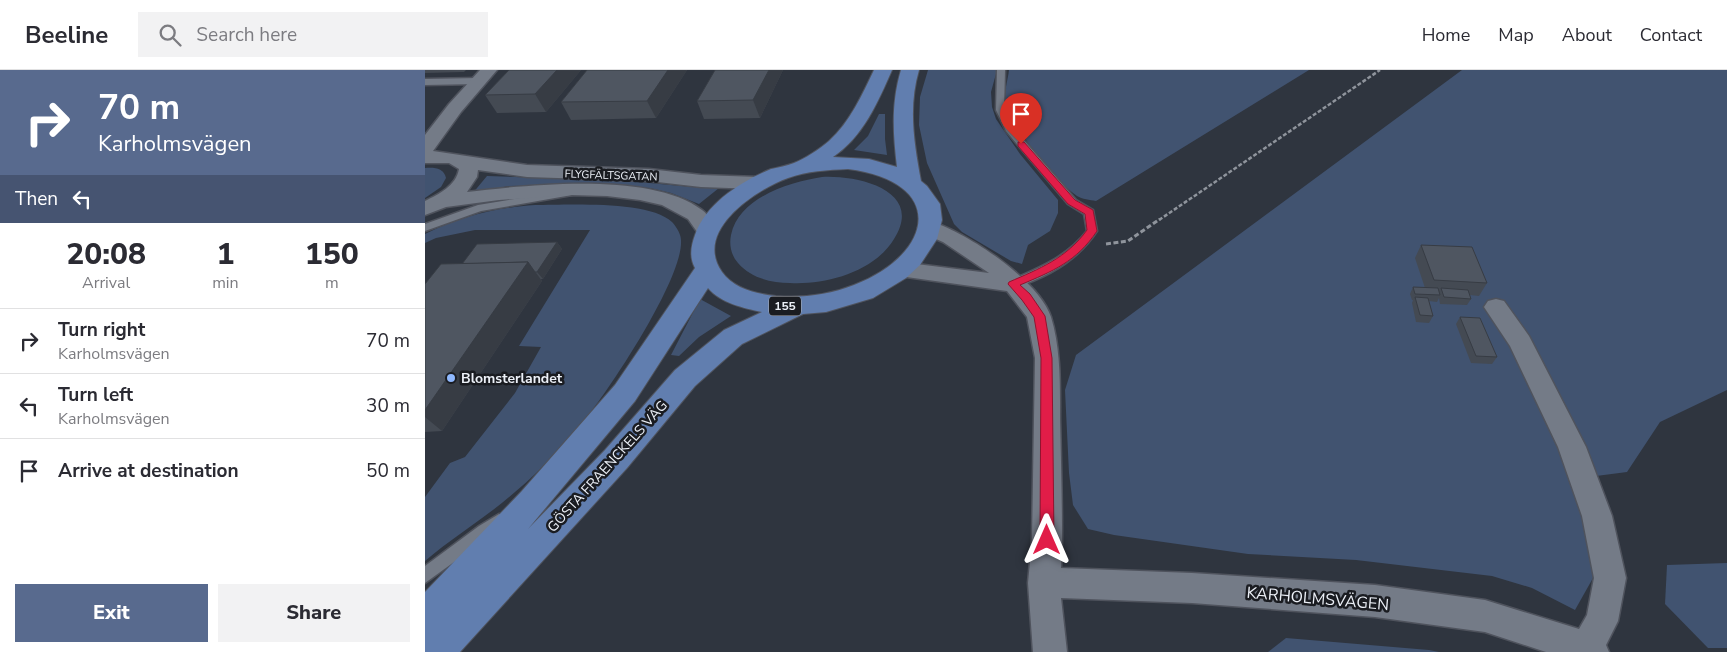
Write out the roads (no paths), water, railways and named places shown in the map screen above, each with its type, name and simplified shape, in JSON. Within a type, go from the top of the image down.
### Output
[{"type":"main road","name":"GÖSTA FRAENCKELS VÄG","points":[[802,167],[835,145],[854,125],[871,97],[883,70]]},
{"type":"main road","points":[[910,70],[903,96],[903,111],[905,150],[910,181]]},
{"type":"main road","name":"GÖSTA FRAENCKELS VÄG","points":[[833,163],[863,164],[889,170],[910,181],[921,191],[927,202],[930,215],[929,228],[919,250],[900,270],[879,283],[855,294],[818,304],[778,306],[741,297],[720,285],[707,269],[703,254],[707,231],[715,217],[727,204],[758,183],[802,167],[833,163]]},
{"type":"main road","points":[[425,618],[532,502],[625,393],[707,269]]},
{"type":"main road","name":"GÖSTA FRAENCKELS VÄG","points":[[435,652],[616,459],[685,378],[733,337],[799,306]]},
{"type":"street","points":[[425,149],[438,128],[484,76]]},
{"type":"street","name":"FLYGFÄLTSGATAN","points":[[425,157],[447,156],[465,163],[527,172],[649,175],[701,181],[758,183]]},
{"type":"street","points":[[433,205],[463,184],[468,176],[468,169],[465,163]]},
{"type":"street","name":"FLYGFÄLTSGATAN","points":[[433,205],[524,191],[585,190],[639,194],[674,202],[694,214],[707,231]]},
{"type":"street","points":[[929,228],[951,237],[999,269],[1026,297],[1039,316],[1047,358],[1047,540],[1044,583],[1050,652]]},
{"type":"street","points":[[900,270],[1013,284]]},
{"type":"street","name":"KARHOLMSVÄGEN","points":[[1044,583],[1089,583],[1192,588],[1375,601],[1485,616],[1589,650],[1602,621],[1610,578],[1597,516],[1572,447],[1520,342],[1496,307]]},
{"type":"lane","points":[[1001,70],[1000,110],[1011,131],[1071,202],[1089,212],[1092,231],[1080,247],[1054,266],[1013,284]]},
{"type":"lane","points":[[425,82],[484,76]]},
{"type":"lane","points":[[425,228],[478,208],[585,190]]},
{"type":"lane","points":[[425,575],[484,530],[532,502]]},
{"type":"place","name":"Blomsterlandet","points":[[451,378]]}]
